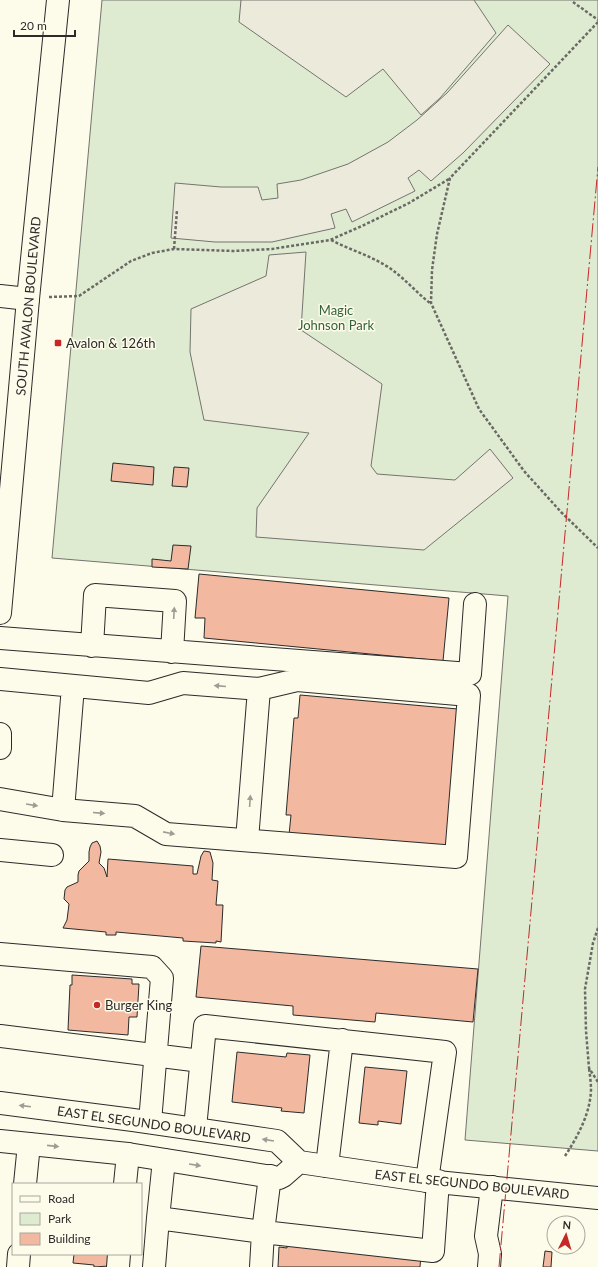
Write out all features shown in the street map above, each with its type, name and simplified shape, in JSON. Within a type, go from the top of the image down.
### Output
[{"type":"main road","name":"SOUTH AVALON BOULEVARD","points":[[0,613],[28,298],[58,0]]},
{"type":"main road","points":[[0,296],[28,298]]},
{"type":"main road","points":[[92,646],[96,595],[175,601],[172,652]]},
{"type":"main road","points":[[0,638],[470,674],[475,604]]},
{"type":"main road","points":[[0,679],[149,693],[183,683],[259,690],[297,680],[469,695],[456,857],[166,834],[135,816],[63,810],[0,799]]},
{"type":"main road","points":[[63,810],[73,686]]},
{"type":"main road","points":[[248,840],[259,690]]},
{"type":"main road","points":[[0,734],[0,748]]},
{"type":"main road","points":[[0,850],[52,855]]},
{"type":"main road","points":[[0,954],[152,967],[162,978],[150,1122]]},
{"type":"main road","points":[[158,1218],[263,1232],[432,1259],[432,1181],[445,1052],[205,1026],[195,1128]]},
{"type":"main road","points":[[0,1036],[201,1061]]},
{"type":"main road","points":[[327,1166],[342,1040]]},
{"type":"main road","name":"EAST EL SEGUNDO BOULEVARD","points":[[0,1103],[195,1128],[277,1141],[299,1162],[432,1181],[598,1198]]},
{"type":"main road","points":[[0,1141],[128,1154],[279,1178],[299,1162]]},
{"type":"main road","points":[[25,1183],[29,1144]]},
{"type":"main road","points":[[125,1183],[128,1154]]},
{"type":"main road","points":[[154,1267],[164,1160]]},
{"type":"main road","points":[[261,1267],[263,1232],[270,1176]]},
{"type":"main road","points":[[489,1267],[490,1254],[486,1236],[492,1187]]},
{"type":"main road","points":[[18,1267],[19,1255]]},
{"type":"main road","points":[[118,1267],[119,1255]]},
{"type":"path","points":[[28,298],[79,296],[132,260],[152,253],[174,249],[234,251],[272,249],[330,240],[409,203],[450,178],[598,21],[573,2]]},
{"type":"path","points":[[431,303],[432,270],[437,234],[450,178]]},
{"type":"path","points":[[174,249],[177,210]]},
{"type":"path","points":[[330,240],[372,258],[395,272],[431,303],[479,409],[524,471],[561,512],[598,548]]},
{"type":"path","points":[[565,1156],[575,1140],[589,1107],[591,1090],[586,1031],[585,989],[593,943],[598,928]]},
{"type":"path","points":[[589,1068],[598,1082]]},
{"type":"green space","name":"Magic Johnson Park","points":[[102,0],[598,0],[598,1151],[465,1140],[508,596],[52,558]]},
{"type":"shaded area","points":[[241,0],[474,0],[496,33],[440,98],[421,115],[383,69],[346,97],[239,22]]},
{"type":"shaded area","points":[[508,25],[550,64],[463,153],[431,181],[419,170],[408,178],[415,191],[352,222],[346,209],[331,214],[335,228],[272,242],[215,242],[171,238],[175,183],[221,187],[258,187],[262,200],[278,198],[277,184],[301,180],[348,164],[388,142],[417,120],[447,93]]},
{"type":"shaded area","points":[[306,252],[301,330],[382,384],[371,466],[377,474],[455,480],[490,449],[513,478],[424,550],[256,537],[257,508],[309,433],[204,420],[190,352],[191,309],[266,276],[269,255]]},
{"type":"building","points":[[113,463],[154,467],[153,485],[111,481]]},
{"type":"building","points":[[174,467],[189,468],[187,487],[172,486]]},
{"type":"building","points":[[173,545],[191,546],[188,569],[152,567],[152,559],[171,561]]},
{"type":"building","points":[[199,574],[449,598],[443,661],[204,638],[205,618],[195,618]]},
{"type":"building","points":[[300,695],[458,709],[446,848],[289,835],[291,815],[286,815],[294,718],[298,718]]},
{"type":"building","points":[[97,841],[101,852],[99,863],[104,868],[107,877],[108,859],[193,866],[193,874],[197,874],[201,856],[204,851],[210,852],[213,863],[212,880],[218,881],[216,905],[223,905],[221,942],[183,941],[183,938],[116,932],[116,935],[106,935],[106,932],[63,928],[67,920],[69,904],[64,899],[65,890],[67,887],[78,882],[79,871],[89,861],[90,847],[92,843]]},
{"type":"building","points":[[201,946],[478,969],[473,1022],[376,1013],[375,1022],[293,1015],[293,1006],[196,997]]},
{"type":"building","points":[[72,975],[132,979],[132,984],[139,984],[137,1017],[129,1017],[128,1035],[68,1030],[70,985],[72,985]]},
{"type":"building","points":[[237,1052],[286,1057],[287,1053],[310,1055],[304,1113],[281,1111],[282,1108],[232,1102]]},
{"type":"building","points":[[365,1067],[407,1071],[401,1124],[378,1121],[378,1125],[359,1123]]},
{"type":"building","points":[[287,1244],[421,1255],[420,1267],[278,1267],[279,1247],[287,1248]]},
{"type":"building","points":[[546,1251],[546,1255],[552,1255],[551,1267],[543,1267]]},
{"type":"building","points":[[74,1255],[110,1255],[109,1266],[94,1267],[94,1265],[73,1263]]},
{"type":"power","points":[[499,1267],[598,167]]},
{"type":"place","name":"Avalon & 126th","points":[[58,343]]},
{"type":"place","name":"Burger King","points":[[97,1005]]}]
